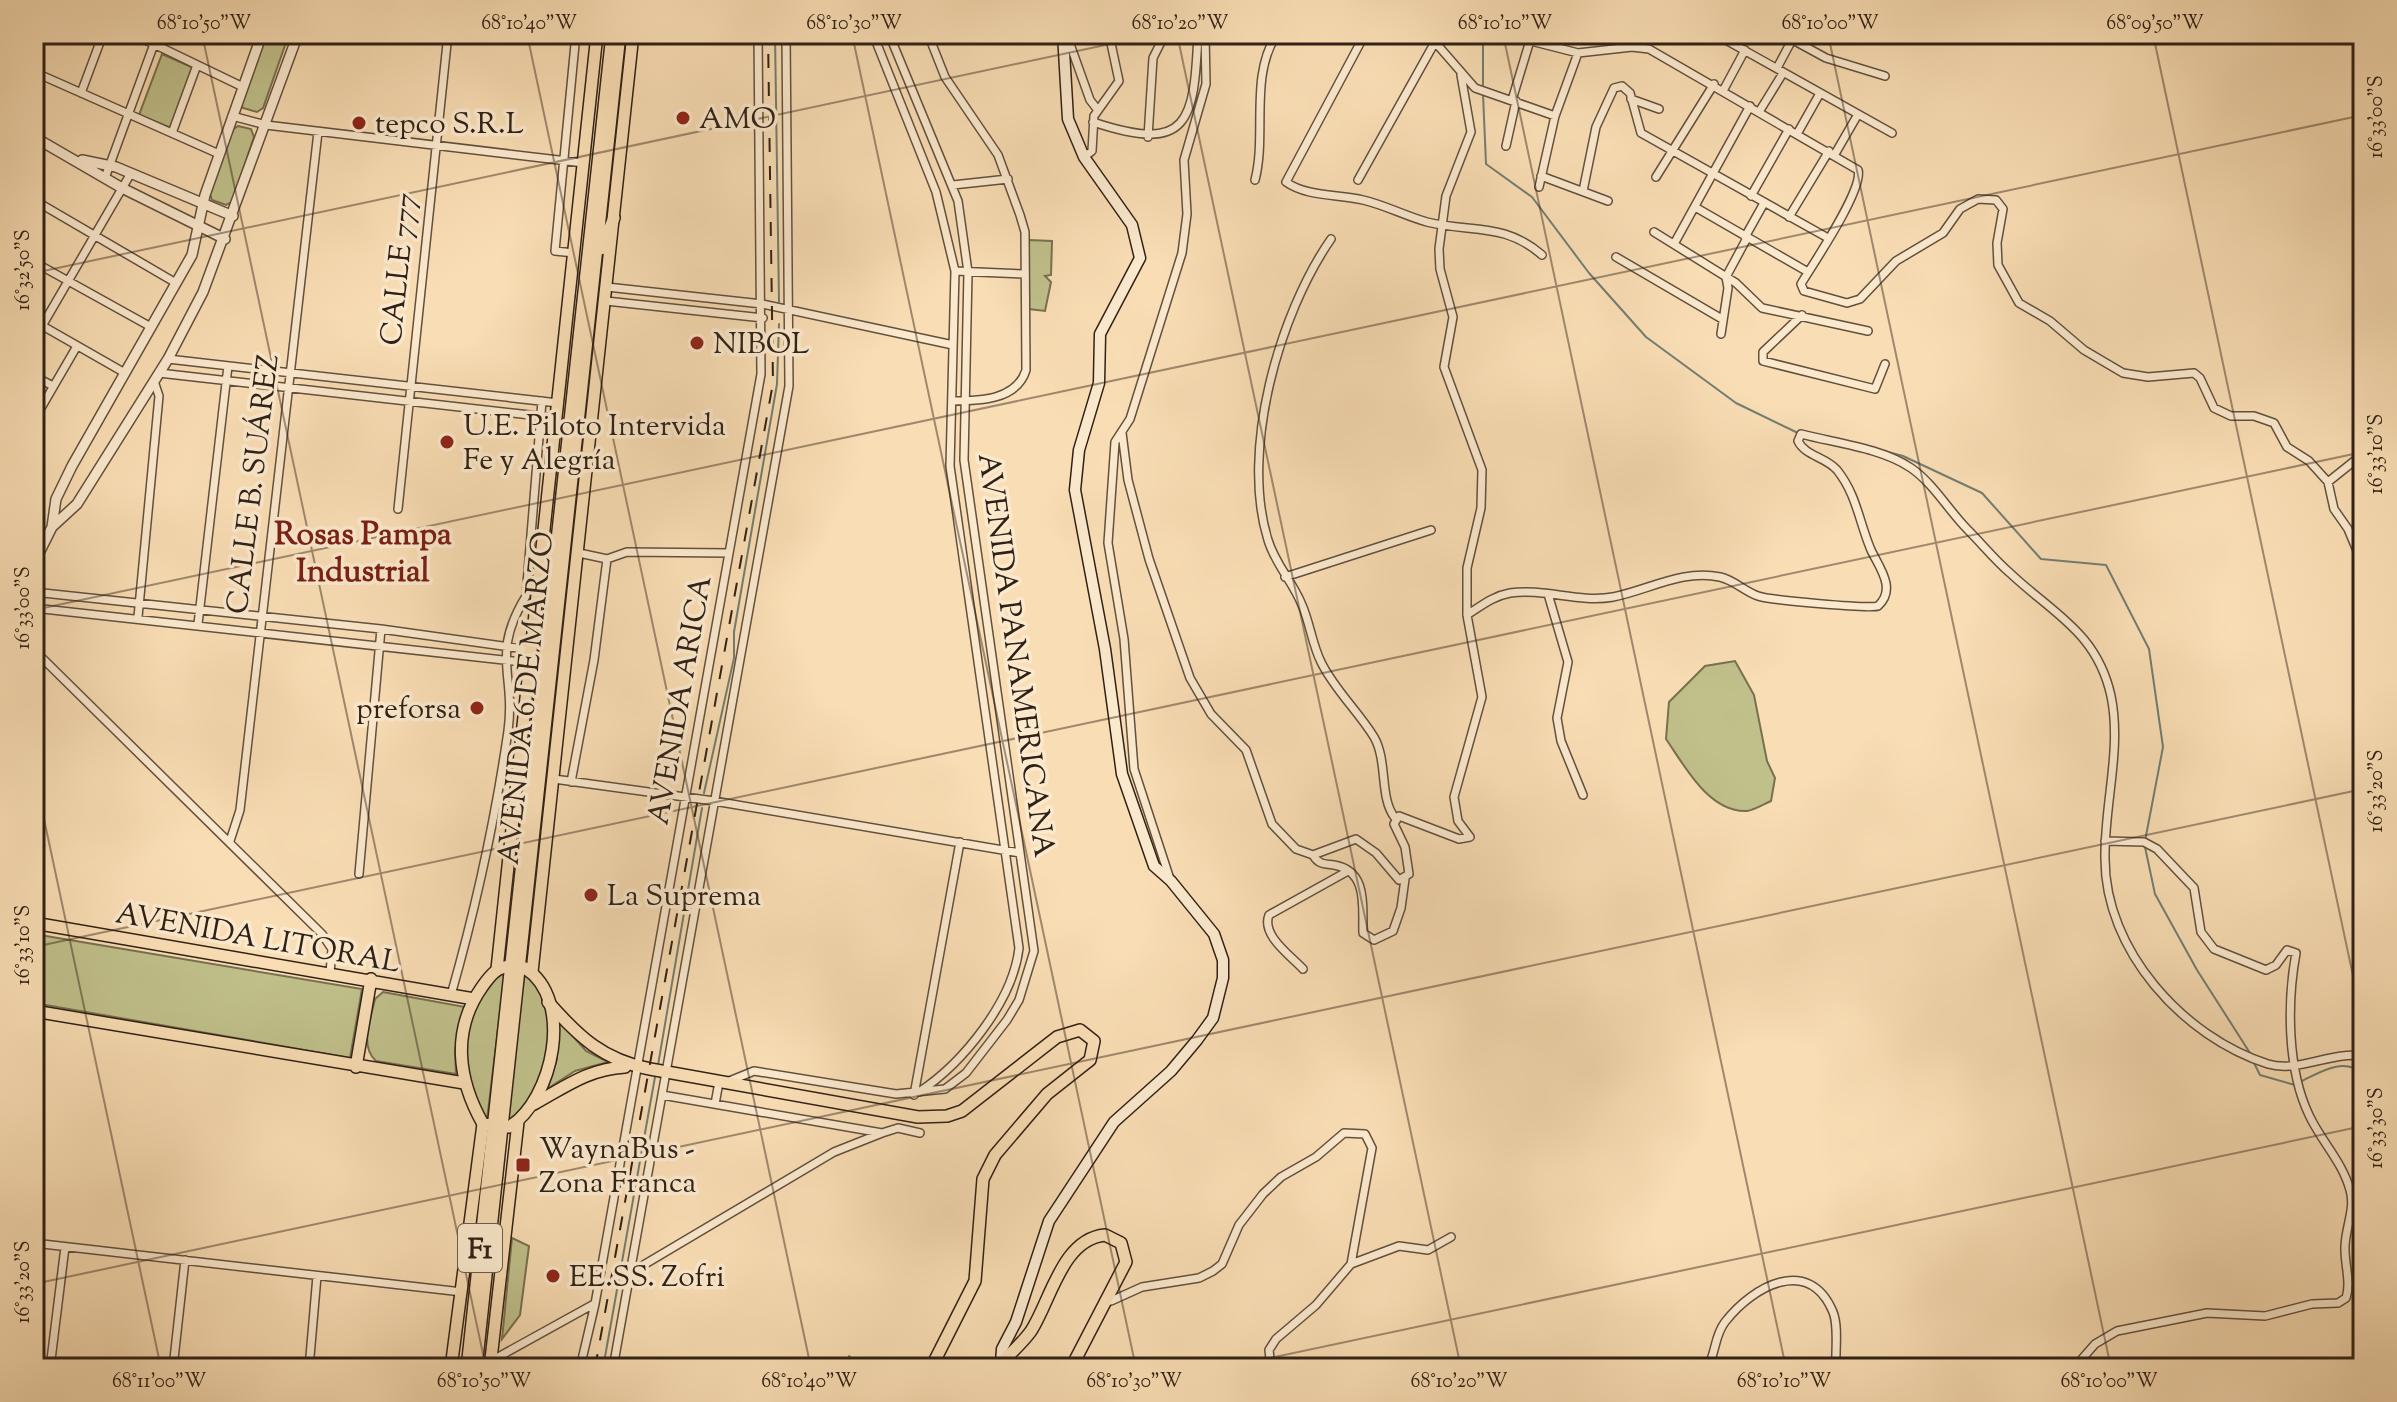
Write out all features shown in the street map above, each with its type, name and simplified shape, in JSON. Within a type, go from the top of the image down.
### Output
[{"type":"main road","name":"AVENIDA 6 DE MARZO","points":[[497,969],[597,34]]},
{"type":"main road","name":"AVENIDA 6 DE MARZO","points":[[515,966],[530,789],[612,34]]},
{"type":"main road","name":"AVENIDA 6 DE MARZO","points":[[451,1368],[492,1126],[515,966],[620,34]]},
{"type":"main road","name":"AVENIDA 6 DE MARZO","points":[[532,972],[633,34]]},
{"type":"main road","points":[[999,1366],[1002,1349],[1016,1322],[1049,1221],[1103,1137],[1197,1040],[1213,1018],[1221,996],[1223,960],[1214,934],[1171,881],[1154,866],[1122,774],[1105,649],[1075,490],[1079,450],[1099,383],[1100,334],[1140,258],[1132,225],[1084,157],[1068,119],[1065,40]]},
{"type":"main road","points":[[596,261],[614,218]]},
{"type":"main road","points":[[512,822],[530,789]]},
{"type":"main road","name":"AVENIDA LITORAL","points":[[34,923],[474,999]]},
{"type":"main road","points":[[518,1122],[492,1126],[464,1083],[460,1060],[463,1031],[474,999],[497,969],[515,966],[532,972],[548,1002],[589,1046],[609,1058],[742,1090],[903,1115],[947,1116],[976,1102],[1057,1037],[1080,1030],[1094,1041],[1090,1060],[1047,1094],[995,1155],[983,1179],[975,1281],[931,1368]]},
{"type":"main road","points":[[356,1067],[371,979]]},
{"type":"main road","points":[[491,1364],[518,1122],[534,1104],[544,1086],[552,1054],[548,1002]]},
{"type":"main road","points":[[34,1011],[464,1083]]},
{"type":"main road","points":[[534,1104],[567,1082],[589,1073],[638,1067]]},
{"type":"main road","name":"AVENIDA 6 DE MARZO","points":[[467,1368],[492,1126]]},
{"type":"main road","name":"AVENIDA 6 DE MARZO","points":[[476,1368],[492,1126]]},
{"type":"main road","points":[[999,1366],[1031,1331],[1071,1254],[1085,1241],[1105,1235],[1121,1243],[1126,1262],[1071,1368]]},
{"type":"street","points":[[34,56],[41,34]]},
{"type":"street","points":[[81,93],[103,34]]},
{"type":"street","points":[[133,34],[243,87]]},
{"type":"street","points":[[34,563],[52,527],[56,499],[198,242],[202,205],[262,34]]},
{"type":"street","points":[[52,527],[77,504],[168,359],[203,292],[298,34]]},
{"type":"street","name":"CALLE 777","points":[[398,509],[448,34]]},
{"type":"street","points":[[574,253],[555,251],[576,34]]},
{"type":"street","name":"AVENIDA ARICA","points":[[580,1368],[595,1304],[687,799],[761,374],[763,318],[758,34]]},
{"type":"street","name":"AVENIDA ARICA","points":[[613,1368],[789,386],[786,34]]},
{"type":"street","name":"AVENIDA PANAMERICANA","points":[[873,34],[936,192],[955,271],[951,461],[972,634],[1019,948],[1009,986],[952,1067],[914,1095]]},
{"type":"street","name":"AVENIDA PANAMERICANA","points":[[722,1083],[754,1071],[914,1095],[945,1089],[966,1073],[1019,1000],[1034,951],[1009,758],[964,460],[968,272],[953,185],[889,34]]},
{"type":"street","points":[[928,34],[945,77],[998,155],[1025,232],[1026,370],[1022,383],[1013,392],[952,401]]},
{"type":"street","points":[[1072,34],[1065,40],[1090,100],[1097,109]]},
{"type":"street","points":[[1084,157],[1093,148],[1093,122],[1097,109],[1109,100],[1119,81],[1109,46],[1109,34]]},
{"type":"street","points":[[1148,137],[1153,58],[1165,34]]},
{"type":"street","points":[[1093,122],[1148,137],[1169,133],[1184,122],[1198,67],[1198,34]]},
{"type":"street","points":[[1171,881],[1134,769],[1124,639],[1108,543],[1113,453],[1134,407],[1182,253],[1187,223],[1184,160],[1206,84],[1205,34]]},
{"type":"street","points":[[1255,180],[1259,166],[1263,77],[1269,47],[1277,34]]},
{"type":"street","points":[[1365,34],[1286,182],[1297,189],[1365,200],[1443,224],[1506,232],[1525,240],[1542,255]]},
{"type":"street","points":[[1428,34],[1475,88],[1555,116]]},
{"type":"street","points":[[1715,34],[1819,95],[1892,133]]},
{"type":"street","points":[[1782,34],[1852,68],[1885,76]]},
{"type":"street","points":[[1806,47],[1811,34]]},
{"type":"street","points":[[1506,146],[1514,100],[1531,38],[1578,53],[1632,47],[1649,49],[1832,152],[1860,174],[1801,284],[1802,290],[1836,300],[1856,301],[1896,261],[1943,233],[1955,213],[1978,199],[1994,199],[2003,209],[1997,243],[1999,268],[2019,303],[2050,321],[2087,353],[2123,373],[2141,377],[2194,373],[2202,380],[2214,408],[2231,416],[2270,421],[2287,447],[2309,461],[2328,482],[2334,509],[2348,529],[2363,565]]},
{"type":"street","points":[[105,178],[150,40]]},
{"type":"street","points":[[1759,112],[1792,40]]},
{"type":"street","points":[[1358,180],[1435,42]]},
{"type":"street","points":[[1724,89],[1745,50]]},
{"type":"street","points":[[1539,187],[1555,116],[1578,53]]},
{"type":"street","points":[[172,133],[197,65]]},
{"type":"street","points":[[34,72],[219,154]]},
{"type":"street","points":[[1395,818],[1406,817],[1459,839],[1470,837],[1458,821],[1454,797],[1482,697],[1467,615],[1467,568],[1481,508],[1482,470],[1444,367],[1453,317],[1440,269],[1446,196],[1471,132],[1461,75]]},
{"type":"street","points":[[1656,177],[1714,84]]},
{"type":"street","points":[[1583,191],[1602,112],[1617,86],[1628,90],[1638,130],[1828,238]]},
{"type":"street","points":[[1797,134],[1819,95]]},
{"type":"street","points":[[1631,99],[1659,109]]},
{"type":"street","points":[[1674,244],[1750,106]]},
{"type":"street","points":[[232,116],[266,125],[318,132],[584,163]]},
{"type":"street","points":[[1789,217],[1857,116]]},
{"type":"street","points":[[1751,196],[1789,129]]},
{"type":"street","name":"CALLE B. SUÁREZ","points":[[230,841],[240,810],[318,132]]},
{"type":"street","points":[[34,137],[122,188],[225,239]]},
{"type":"street","points":[[75,159],[131,173],[233,216]]},
{"type":"street","points":[[125,373],[38,324],[68,281],[131,173]]},
{"type":"street","points":[[1541,176],[1608,201]]},
{"type":"street","points":[[953,185],[1008,179]]},
{"type":"street","points":[[34,200],[176,283]]},
{"type":"street","points":[[1721,334],[1728,288],[1726,277],[1764,203]]},
{"type":"street","points":[[1695,207],[1808,272]]},
{"type":"street","points":[[1654,232],[1726,277],[1762,308],[1868,331]]},
{"type":"street","points":[[1331,239],[1302,289],[1272,366],[1258,487],[1268,542],[1302,605],[1321,664],[1374,737],[1382,756],[1391,814],[1395,818]]},
{"type":"street","points":[[1616,257],[1722,319]]},
{"type":"street","points":[[34,262],[151,327]]},
{"type":"street","points":[[955,271],[1024,274]]},
{"type":"street","points":[[607,287],[762,304],[953,345]]},
{"type":"street","points":[[606,301],[763,318]]},
{"type":"street","points":[[1802,315],[1763,352],[1763,361],[1875,389],[1885,364]]},
{"type":"street","points":[[34,420],[77,346]]},
{"type":"street","points":[[168,359],[558,403]]},
{"type":"street","points":[[198,624],[228,366]]},
{"type":"street","points":[[34,376],[53,386]]},
{"type":"street","points":[[156,377],[226,381],[557,418]]},
{"type":"street","points":[[138,617],[159,396],[156,377]]},
{"type":"street","points":[[451,995],[481,887],[508,728],[504,660],[510,622],[526,596],[542,401]]},
{"type":"street","points":[[1122,433],[1128,480],[1149,559],[1190,678],[1211,714],[1246,750],[1272,824],[1296,849],[1313,855],[1324,864],[1348,871],[1363,897],[1363,933],[1374,940],[1382,939],[1393,931],[1401,908],[1409,861],[1394,824],[1395,818]]},
{"type":"street","points":[[1467,615],[1501,595],[1604,598],[1664,579],[1717,576],[1772,600],[1827,602],[1866,609],[1878,606],[1886,592],[1883,569],[1872,552],[1852,493],[1832,465],[1804,450],[1798,441],[1801,434],[1901,462],[1919,475],[2007,571],[2063,615],[2101,667],[2115,722],[2105,841],[2105,861],[2114,915],[2130,948],[2168,1002],[2204,1030],[2247,1055],[2281,1067],[2329,1056],[2363,1056]]},
{"type":"street","points":[[2328,482],[2363,454]]},
{"type":"street","points":[[951,461],[964,460]]},
{"type":"street","points":[[958,524],[973,522]]},
{"type":"street","points":[[1285,577],[1431,530]]},
{"type":"street","points":[[579,553],[607,559],[627,552],[729,553]]},
{"type":"street","points":[[571,782],[607,559]]},
{"type":"street","points":[[966,582],[982,579]]},
{"type":"street","points":[[34,592],[381,629],[532,650]]},
{"type":"street","points":[[1548,594],[1567,655],[1557,718],[1561,741],[1583,795]]},
{"type":"street","points":[[34,608],[382,644],[531,663]]},
{"type":"street","points":[[359,874],[381,629]]},
{"type":"street","points":[[972,634],[988,632]]},
{"type":"street","points":[[34,650],[230,841],[328,942],[333,955],[330,973]]},
{"type":"street","points":[[980,684],[996,682]]},
{"type":"street","points":[[991,761],[1009,758]]},
{"type":"street","points":[[554,779],[714,801],[1020,853]]},
{"type":"street","points":[[1313,855],[1356,839],[1376,853],[1394,876],[1405,879]]},
{"type":"street","points":[[2074,1368],[2095,1344],[2117,1331],[2207,1313],[2265,1316],[2312,1304],[2334,1304],[2346,1298],[2345,1245],[2352,1206],[2350,1190],[2332,1149],[2309,1116],[2298,1080],[2289,1004],[2295,951],[2284,952],[2276,965],[2266,970],[2221,953],[2201,932],[2194,888],[2166,856],[2144,842],[2105,841]]},
{"type":"street","points":[[914,1095],[960,842]]},
{"type":"street","points":[[1303,969],[1269,933],[1266,923],[1269,915],[1348,871]]},
{"type":"street","points":[[715,1104],[722,1083]]},
{"type":"street","points":[[662,1095],[882,1133]]},
{"type":"street","points":[[630,1273],[834,1152],[898,1128],[920,1133]]},
{"type":"street","points":[[1104,1301],[1111,1301],[1142,1287],[1199,1278],[1213,1271],[1222,1264],[1239,1225],[1263,1194],[1281,1177],[1316,1157],[1344,1133],[1357,1131],[1365,1134],[1372,1148],[1351,1264]]},
{"type":"street","points":[[1271,1368],[1269,1350],[1276,1339],[1316,1305],[1351,1264],[1399,1246],[1428,1250],[1451,1237]]},
{"type":"street","points":[[34,1243],[462,1292]]},
{"type":"street","points":[[50,1368],[65,1247]]},
{"type":"street","points":[[173,1368],[185,1260]]},
{"type":"street","points":[[309,1368],[317,1276]]},
{"type":"street","points":[[1707,1368],[1726,1322],[1754,1297],[1787,1278],[1809,1281],[1834,1315],[1836,1368]]},
{"type":"street","points":[[491,1364],[595,1304]]},
{"type":"green space","points":[[264,34],[289,34],[263,108],[257,112],[243,108],[240,102]]},
{"type":"green space","points":[[162,54],[194,68],[171,128],[139,115]]},
{"type":"green space","points":[[238,126],[251,129],[254,137],[232,202],[226,205],[212,200],[210,194],[232,130]]},
{"type":"green space","points":[[1029,240],[1052,241],[1051,275],[1045,276],[1051,282],[1045,311],[1029,309]]},
{"type":"green space","points":[[1735,661],[1754,695],[1767,761],[1775,778],[1771,801],[1747,811],[1733,810],[1709,796],[1666,739],[1669,702],[1705,666]]},
{"type":"green space","points":[[34,934],[362,989],[350,1058],[34,1003]]},
{"type":"green space","points":[[505,971],[487,1120],[471,1083],[467,1040],[477,1000],[488,983]]},
{"type":"green space","points":[[523,973],[537,987],[545,1005],[549,1026],[547,1049],[534,1092],[508,1122]]},
{"type":"green space","points":[[383,992],[465,1007],[455,1050],[456,1074],[376,1061],[367,1040],[375,999]]},
{"type":"green space","points":[[557,1018],[586,1051],[608,1062],[575,1071],[547,1089],[557,1059]]},
{"type":"green space","points":[[512,1238],[529,1246],[520,1315],[502,1339]]},
{"type":"waterway","points":[[775,34],[779,302]]},
{"type":"waterway","points":[[1483,34],[1483,85]]},
{"type":"waterway","points":[[1483,94],[1486,164],[1532,197],[1589,273],[1646,337],[1736,403],[1800,434]]},
{"type":"waterway","points":[[704,793],[734,658],[734,632],[777,384],[779,324]]},
{"type":"waterway","points":[[1842,440],[1867,446]]},
{"type":"waterway","points":[[1877,449],[1903,456],[1982,493],[2041,559],[2106,565],[2149,649],[2163,747],[2145,841]]},
{"type":"waterway","points":[[658,1065],[702,808]]},
{"type":"waterway","points":[[2145,847],[2155,894],[2197,970],[2250,1053]]},
{"type":"waterway","points":[[2254,1063],[2260,1075],[2295,1085]]},
{"type":"waterway","points":[[2300,1082],[2340,1066],[2355,1068],[2363,1073]]},
{"type":"waterway","points":[[603,1368],[655,1077]]},
{"type":"waterway","points":[[849,1356],[860,1368]]},
{"type":"railway","points":[[595,1368],[773,383],[768,34]]},
{"type":"place","name":"AMO","points":[[683,118]]},
{"type":"place","name":"tepco S.R.L","points":[[359,123]]},
{"type":"place","name":"NIBOL","points":[[697,343]]},
{"type":"place","name":"U.E. Piloto Intervida Fe y Alegría","points":[[447,442]]},
{"type":"place","name":"preforsa","points":[[477,708]]},
{"type":"place","name":"La Suprema","points":[[591,895]]},
{"type":"place","name":"WaynaBus - Zona Franca","points":[[523,1165]]},
{"type":"place","name":"EE.SS. Zofri","points":[[553,1276]]},
{"type":"district","name":"Rosas Pampa Industrial","points":[[363,552]]}]
